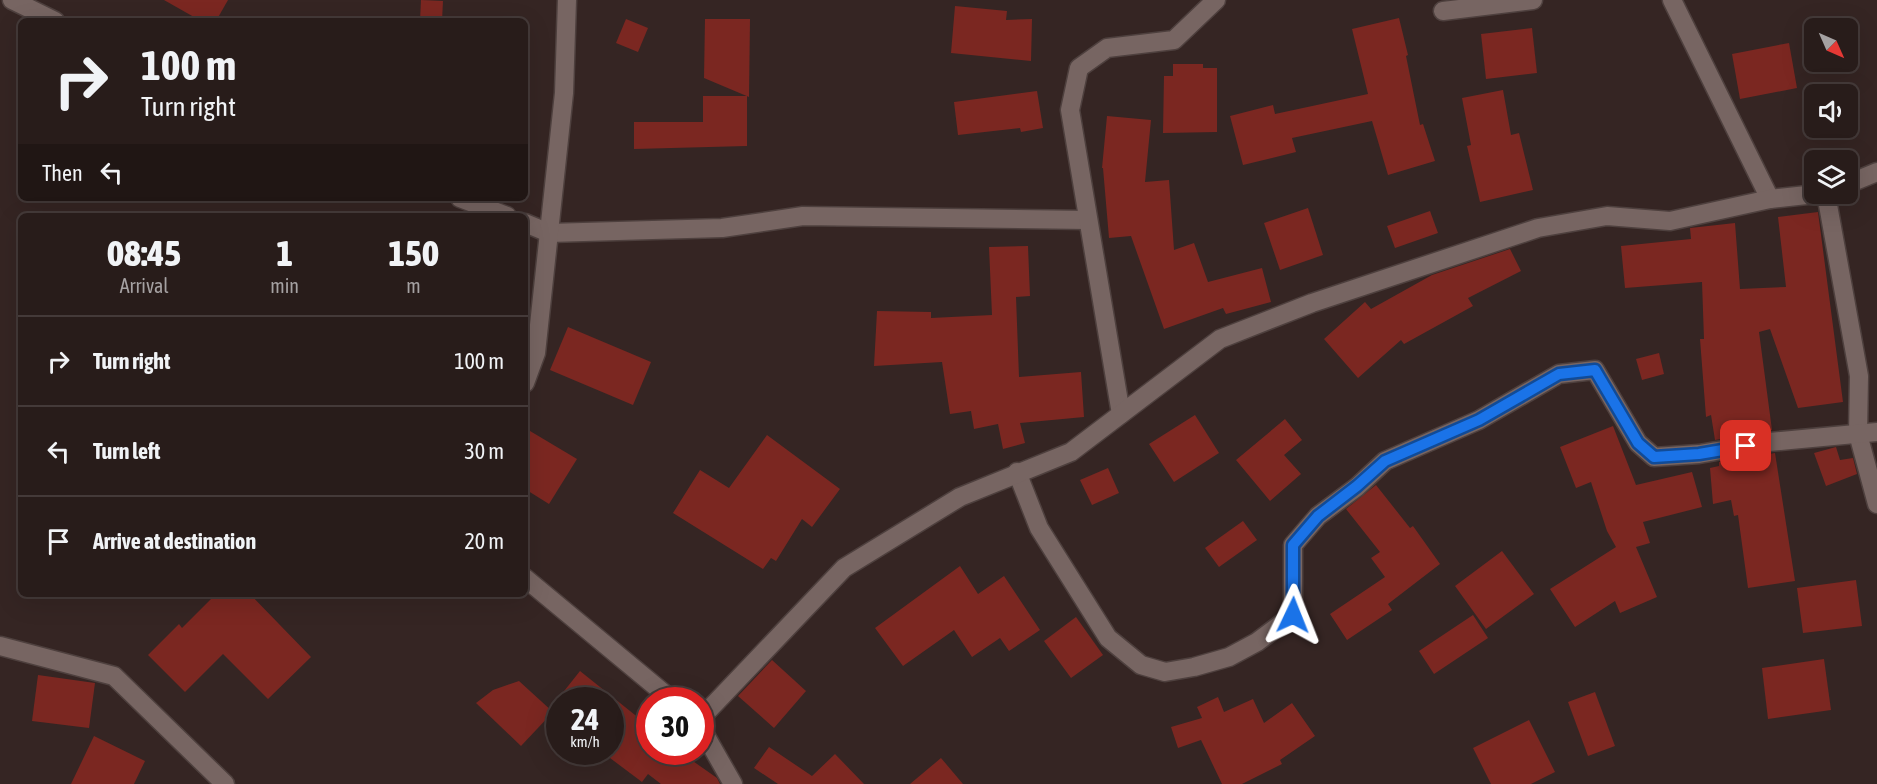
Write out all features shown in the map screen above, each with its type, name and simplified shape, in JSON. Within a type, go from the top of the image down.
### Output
[{"type":"street","points":[[12,0],[49,18]]},
{"type":"street","points":[[528,374],[536,353],[564,93],[567,0]]},
{"type":"street","points":[[1121,414],[1070,110],[1079,68],[1107,48],[1174,40],[1216,0]]},
{"type":"street","points":[[1443,11],[1533,0]]},
{"type":"street","points":[[1672,0],[1770,199]]},
{"type":"street","points":[[1858,180],[1877,172]]},
{"type":"street","points":[[714,704],[844,567],[960,496],[1071,452],[1220,339],[1311,303],[1538,228],[1607,216],[1670,221],[1770,199],[1804,195]]},
{"type":"street","points":[[468,201],[499,213]]},
{"type":"street","points":[[1828,204],[1859,376],[1858,434],[1877,504]]},
{"type":"street","points":[[528,224],[549,232],[722,228],[804,216],[1088,220]]},
{"type":"street","points":[[1017,472],[1039,528],[1108,638],[1141,665],[1165,672],[1229,657],[1257,642],[1293,615],[1293,545],[1318,516],[1385,461],[1479,420],[1559,374],[1595,370],[1638,443],[1654,457],[1699,454],[1769,442],[1877,432]]},
{"type":"street","points":[[528,580],[656,687]]},
{"type":"street","points":[[0,646],[114,676],[225,784]]},
{"type":"street","points":[[714,751],[733,784]]},
{"type":"building","points":[[164,0],[228,0],[218,18],[196,18]]},
{"type":"building","points":[[421,0],[443,1],[442,18],[420,18]]},
{"type":"building","points":[[955,6],[1007,11],[1006,20],[1032,19],[1031,61],[951,53]]},
{"type":"building","points":[[1399,18],[1420,125],[1423,124],[1435,161],[1388,175],[1372,121],[1292,138],[1296,152],[1243,165],[1230,116],[1273,105],[1275,114],[1368,94],[1352,29]]},
{"type":"building","points":[[626,19],[648,28],[638,52],[616,43]]},
{"type":"building","points":[[705,19],[750,19],[749,97],[704,78]]},
{"type":"building","points":[[1532,28],[1537,73],[1486,79],[1481,34]]},
{"type":"building","points":[[1789,43],[1797,88],[1740,99],[1732,54]]},
{"type":"building","points":[[1173,64],[1203,64],[1203,68],[1217,68],[1217,132],[1163,133],[1164,76],[1173,76]]},
{"type":"building","points":[[1503,90],[1511,135],[1519,133],[1533,190],[1480,202],[1467,146],[1471,145],[1462,98]]},
{"type":"building","points":[[1037,91],[1043,128],[1021,132],[1020,128],[958,135],[954,102]]},
{"type":"building","points":[[703,96],[747,96],[747,146],[634,149],[634,122],[703,122]]},
{"type":"building","points":[[1107,116],[1151,120],[1145,182],[1169,180],[1174,250],[1194,243],[1208,282],[1262,268],[1271,302],[1226,314],[1223,308],[1164,329],[1131,236],[1109,238],[1102,168]]},
{"type":"building","points":[[1308,208],[1323,255],[1280,270],[1264,223]]},
{"type":"building","points":[[1430,211],[1438,233],[1395,248],[1387,226]]},
{"type":"building","points":[[1818,212],[1843,402],[1798,408],[1770,329],[1759,332],[1772,430],[1715,440],[1711,415],[1706,417],[1700,339],[1704,339],[1702,282],[1625,288],[1621,246],[1691,239],[1690,228],[1735,223],[1740,289],[1786,287],[1778,217]]},
{"type":"building","points":[[1028,246],[1030,296],[1016,297],[1019,377],[1081,372],[1084,417],[1020,423],[1025,443],[1003,449],[998,424],[974,429],[971,411],[950,414],[942,362],[874,366],[877,311],[931,312],[931,318],[992,315],[989,247]]},
{"type":"building","points":[[1510,249],[1521,271],[1468,298],[1473,306],[1404,344],[1401,340],[1358,378],[1324,339],[1365,302],[1371,309],[1432,275]]},
{"type":"building","points":[[568,327],[651,362],[633,405],[550,370]]},
{"type":"building","points":[[1659,353],[1664,374],[1642,380],[1636,359]]},
{"type":"building","points":[[1195,415],[1219,453],[1174,482],[1149,444]]},
{"type":"building","points":[[1285,419],[1302,440],[1284,455],[1301,474],[1270,501],[1236,460]]},
{"type":"building","points":[[1613,426],[1636,485],[1692,472],[1702,507],[1643,522],[1650,543],[1636,547],[1657,597],[1620,613],[1615,601],[1575,627],[1550,589],[1616,547],[1607,531],[1591,482],[1576,488],[1560,447]]},
{"type":"building","points":[[528,430],[577,459],[549,504],[528,491]]},
{"type":"building","points":[[767,435],[840,489],[812,527],[802,519],[776,561],[771,558],[763,569],[673,513],[700,470],[729,488]]},
{"type":"building","points":[[1836,447],[1840,460],[1853,458],[1857,474],[1826,486],[1814,453]]},
{"type":"building","points":[[1775,453],[1795,581],[1748,588],[1738,515],[1734,516],[1731,500],[1713,504],[1710,468],[1719,466],[1719,462]]},
{"type":"building","points":[[1108,468],[1119,493],[1092,505],[1080,480]]},
{"type":"building","points":[[1376,485],[1410,528],[1413,526],[1440,564],[1388,604],[1392,610],[1347,640],[1330,614],[1385,577],[1371,558],[1380,552],[1346,509]]},
{"type":"building","points":[[1243,521],[1257,540],[1219,567],[1205,548]]},
{"type":"building","points":[[1502,551],[1534,594],[1486,629],[1455,586]]},
{"type":"building","points":[[960,566],[978,594],[1004,576],[1040,630],[1009,651],[1000,638],[972,657],[954,630],[903,666],[875,628]]},
{"type":"building","points":[[1856,580],[1862,626],[1803,633],[1797,588]]},
{"type":"building","points":[[213,597],[253,597],[311,657],[268,699],[223,654],[185,692],[148,655],[179,624],[182,628]]},
{"type":"building","points":[[1473,615],[1488,638],[1434,674],[1419,651]]},
{"type":"building","points":[[1076,617],[1103,655],[1071,678],[1044,641]]},
{"type":"building","points":[[1824,659],[1831,710],[1768,719],[1762,668]]},
{"type":"building","points":[[772,660],[806,691],[774,728],[738,696]]},
{"type":"building","points":[[580,671],[600,687],[567,687]]},
{"type":"building","points":[[38,675],[95,683],[89,728],[32,721]]},
{"type":"building","points":[[519,681],[546,706],[546,719],[521,746],[476,703],[493,690]]},
{"type":"building","points":[[1595,692],[1615,746],[1588,756],[1568,702]]},
{"type":"building","points":[[1218,697],[1224,712],[1253,699],[1264,723],[1292,703],[1315,736],[1280,760],[1282,764],[1242,784],[1222,784],[1201,740],[1178,748],[1171,727],[1202,718],[1197,707]]},
{"type":"building","points":[[624,706],[636,716],[636,765],[698,765],[717,778],[720,784],[661,784],[648,774],[642,782],[619,765],[624,765]]},
{"type":"building","points":[[1529,720],[1555,772],[1531,784],[1491,784],[1473,748]]},
{"type":"building","points":[[94,736],[145,761],[134,784],[71,784]]},
{"type":"building","points":[[769,747],[812,776],[835,754],[864,784],[778,784],[754,768]]},
{"type":"building","points":[[941,758],[963,784],[910,784]]},
{"type":"route","points":[[1293,615],[1293,545],[1318,516],[1385,461],[1479,420],[1559,374],[1595,370],[1638,443],[1654,457],[1699,454],[1746,446]]}]
